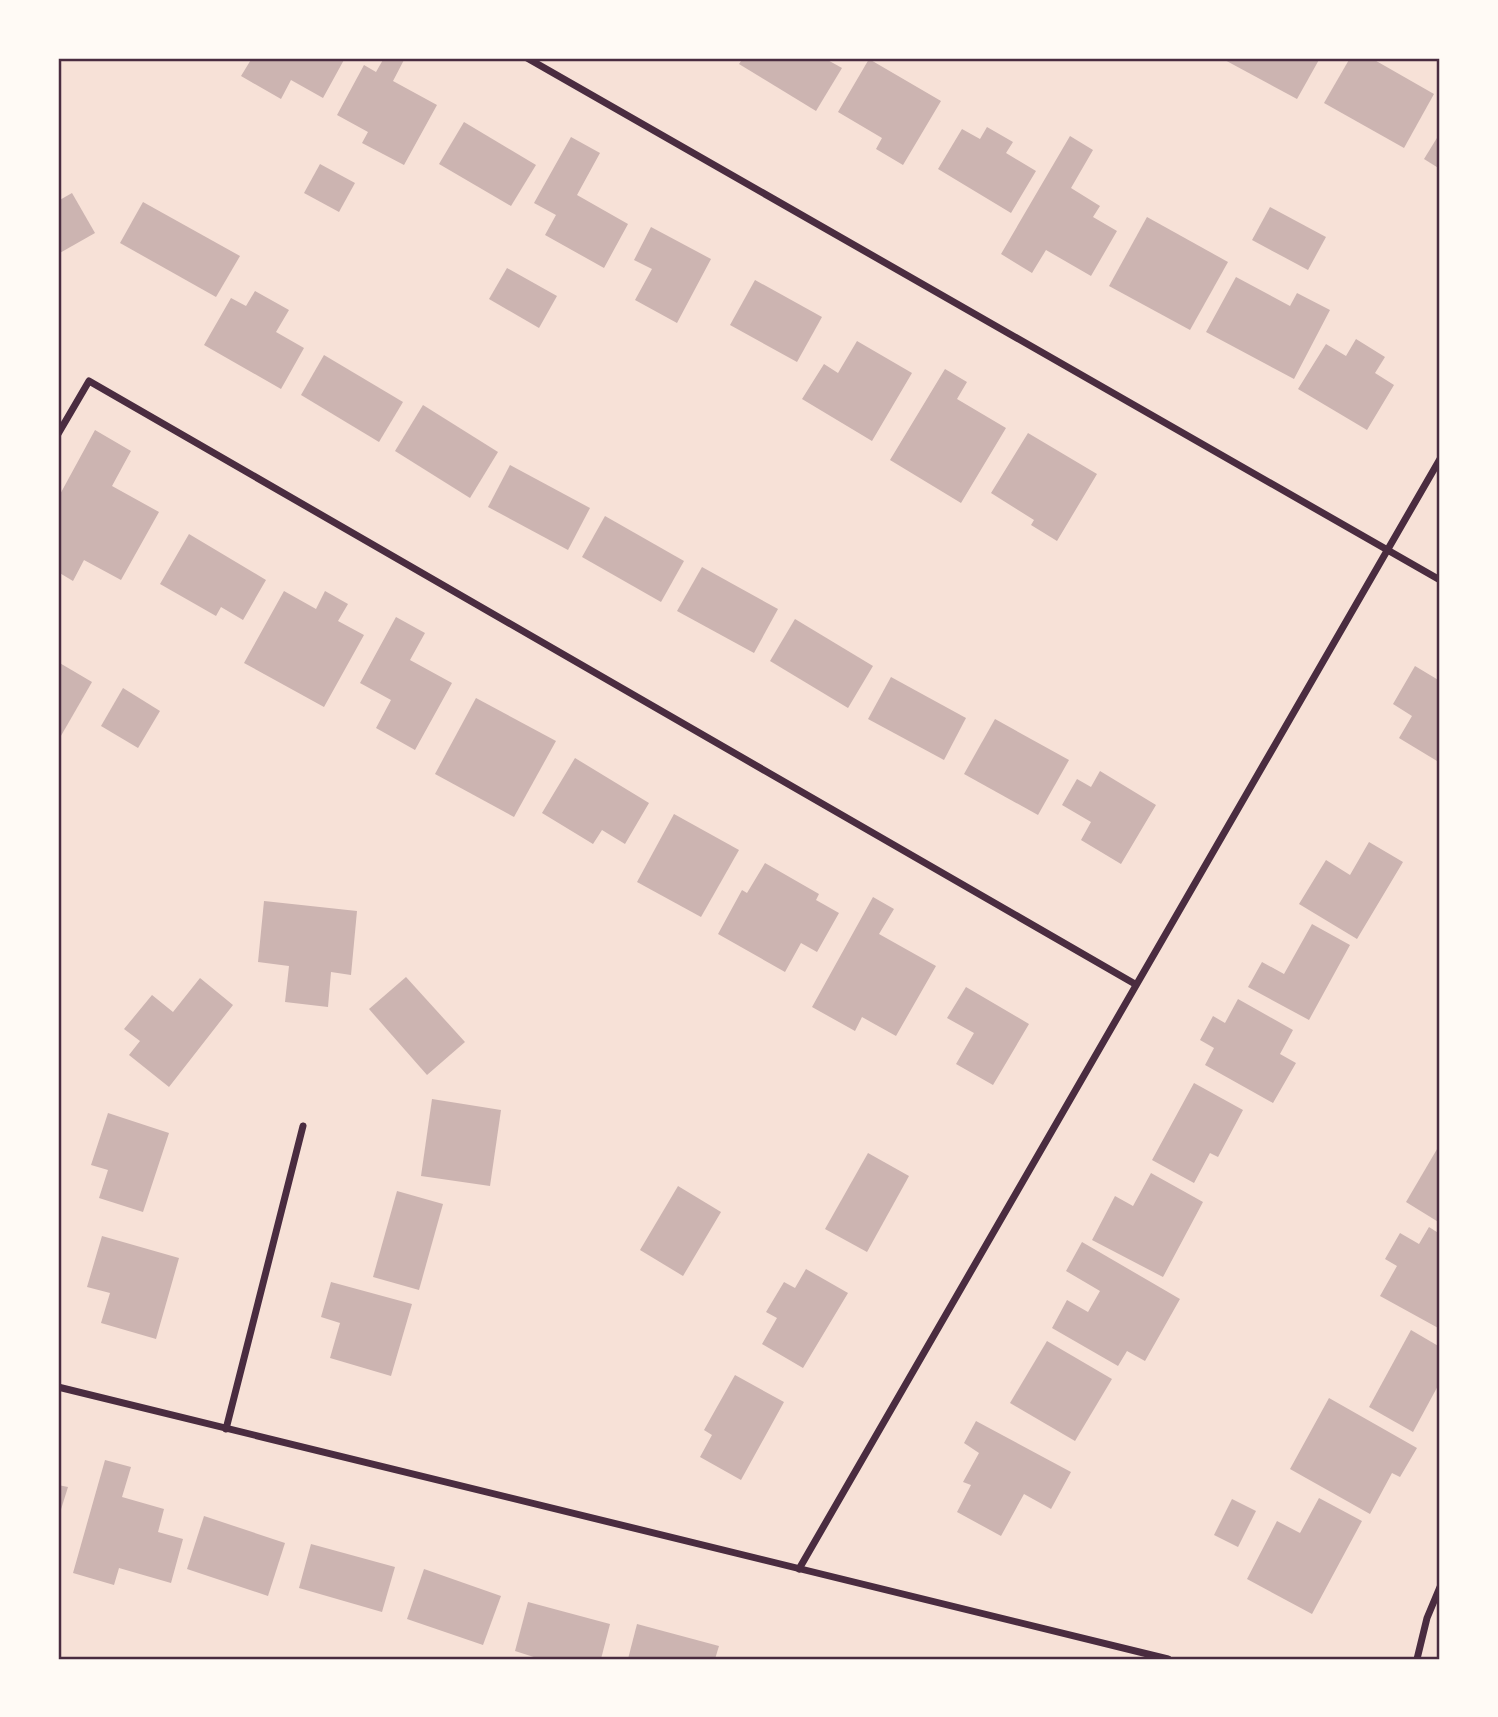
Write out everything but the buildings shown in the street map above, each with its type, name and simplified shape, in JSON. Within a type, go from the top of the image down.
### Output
[{"type":"street","points":[[527,58],[1440,580]]},
{"type":"street","points":[[58,434],[89,381],[1135,984]]},
{"type":"street","points":[[799,1569],[1440,458]]},
{"type":"street","points":[[226,1429],[303,1126]]},
{"type":"street","points":[[58,1387],[1168,1659]]},
{"type":"street","points":[[1417,1659],[1427,1618],[1440,1587]]}]
